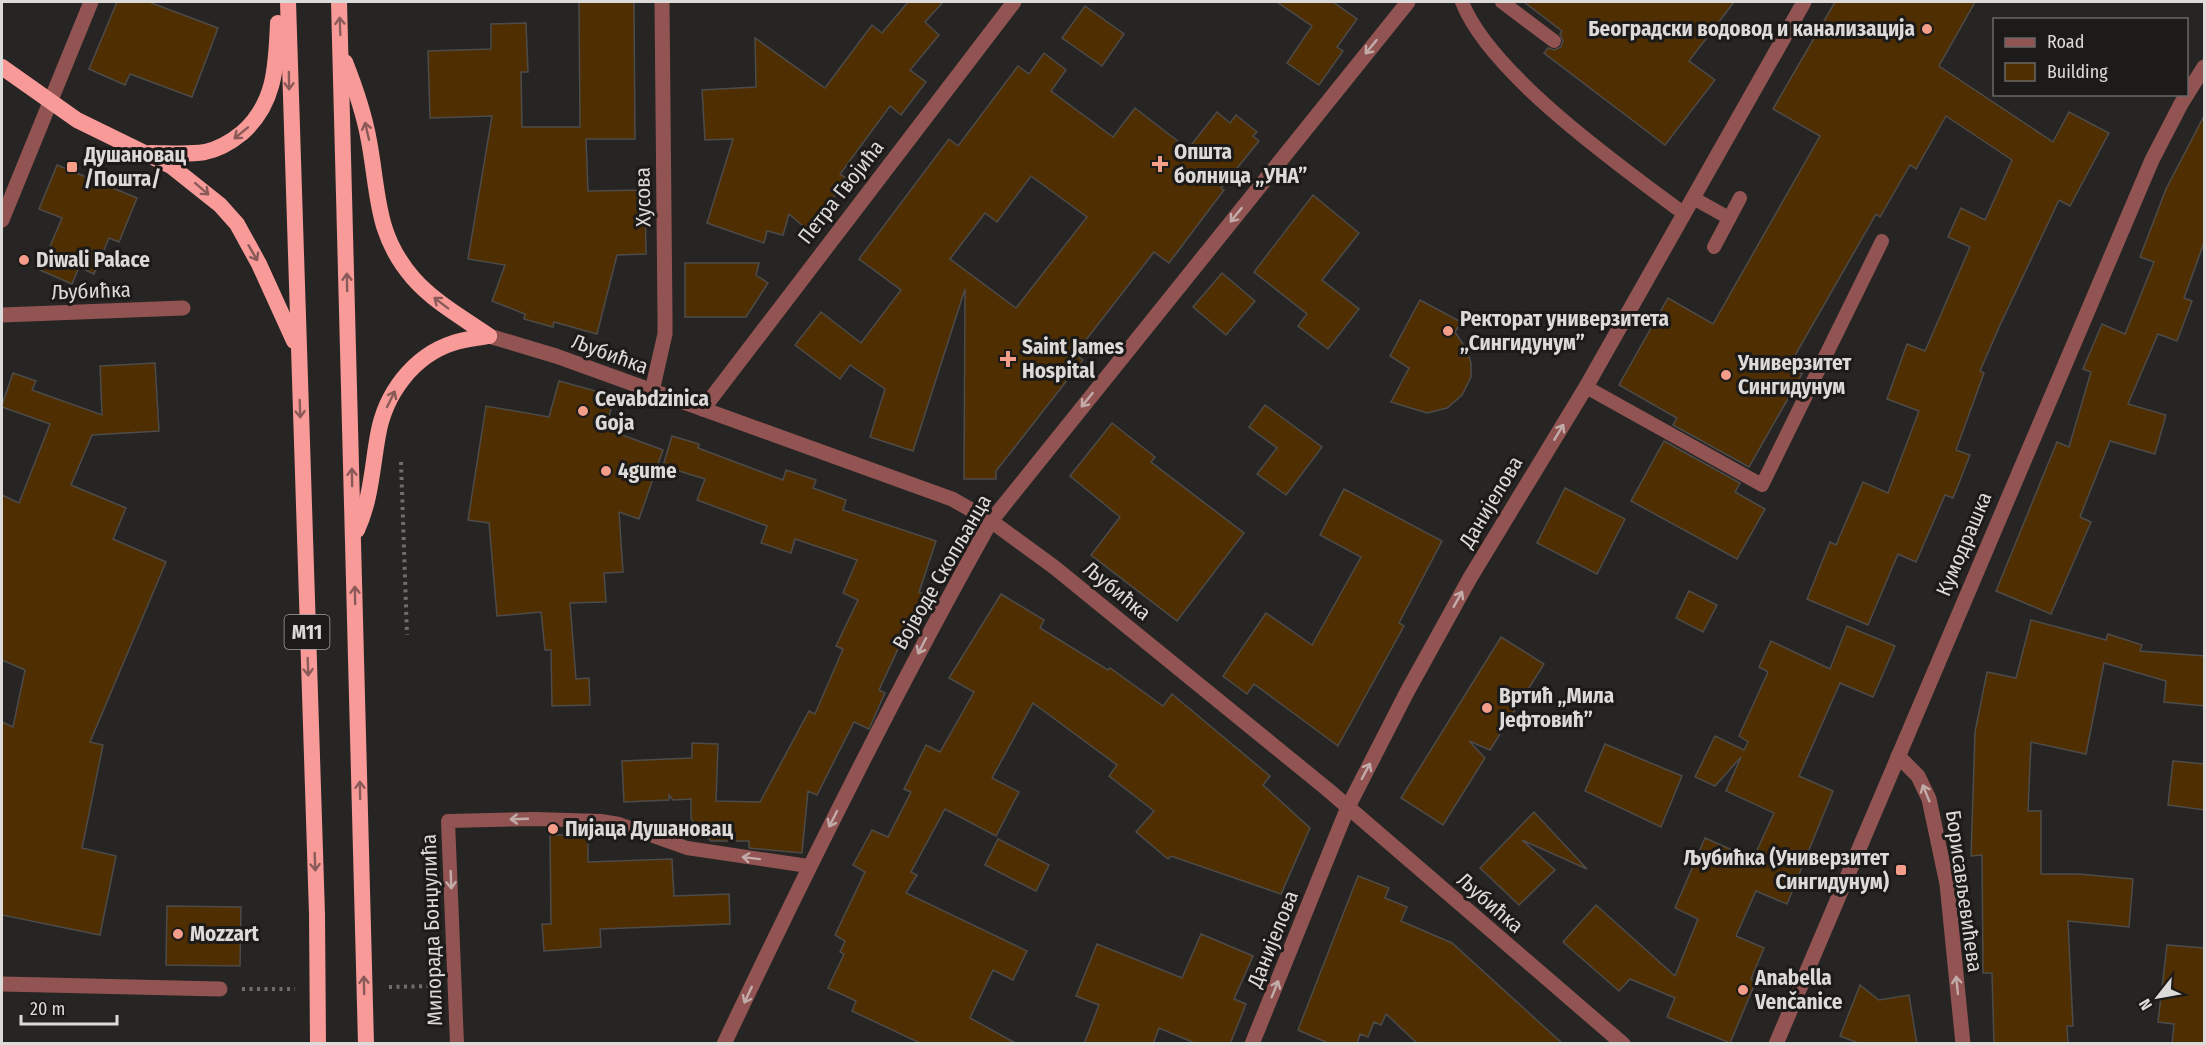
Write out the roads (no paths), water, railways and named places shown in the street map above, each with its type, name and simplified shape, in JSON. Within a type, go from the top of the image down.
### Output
[{"type":"highway","points":[[146,153],[208,151],[228,143],[249,126],[268,99],[276,70],[281,2]]},
{"type":"highway","name":"M11","points":[[288,2],[317,914],[318,1044]]},
{"type":"highway","name":"M11","points":[[339,2],[366,1044]]},
{"type":"highway","points":[[341,51],[357,92],[369,140],[381,222],[392,248],[412,277],[428,292],[489,336]]},
{"type":"highway","points":[[2,67],[51,103],[94,129],[146,153],[197,184],[237,224],[260,264],[298,351]]},
{"type":"highway","points":[[354,536],[368,502],[378,431],[389,399],[415,364],[432,352],[454,342],[489,336]]},
{"type":"street","points":[[2,220],[91,2]]},
{"type":"street","name":"Хусова","points":[[652,391],[665,334],[662,2]]},
{"type":"street","name":"Петра Гвојића","points":[[703,409],[1014,2]]},
{"type":"street","name":"Војводе Скопљанца","points":[[724,1044],[808,866],[944,603],[991,521],[1408,2]]},
{"type":"street","name":"Данијелова","points":[[1252,1044],[1348,807],[1470,578],[1586,387],[1804,2]]},
{"type":"street","name":"Кумодрашка","points":[[2188,93],[2205,67]]},
{"type":"street","name":"Кумодрашка","points":[[1776,1044],[2152,160],[2186,96]]},
{"type":"street","name":"Љубићка","points":[[2,315],[183,308]]},
{"type":"street","name":"Љубићка","points":[[489,336],[652,391],[952,499],[991,521],[1054,567],[1348,807],[1623,1044]]},
{"type":"street","name":"Борисављевићева","points":[[1898,756],[1918,776],[1929,799],[1947,884],[1963,1044]]},
{"type":"street","points":[[2,984],[220,989]]},
{"type":"lane","points":[[1462,2],[1469,20],[1518,78],[1590,141],[1683,213]]},
{"type":"lane","points":[[1502,2],[1554,41]]},
{"type":"lane","points":[[1693,198],[1729,218]]},
{"type":"lane","points":[[1714,248],[1740,198]]},
{"type":"lane","points":[[1586,387],[1762,485],[1882,241]]},
{"type":"lane","name":"Милорада Бонџулића","points":[[457,1044],[448,821],[535,819],[601,821],[645,832],[687,848],[808,866]]},
{"type":"place","name":"Београдски водовод и канализација","points":[[1927,29]]},
{"type":"place","name":"Општа болница „УНА”","points":[[1160,164]]},
{"type":"place","name":"Душановац /Пошта/","points":[[72,167]]},
{"type":"place","name":"Diwali Palace","points":[[24,260]]},
{"type":"place","name":"Ректорат универзитета „Сингидунум”","points":[[1448,331]]},
{"type":"place","name":"Saint James Hospital","points":[[1008,359]]},
{"type":"place","name":"Универзитет Сингидунум","points":[[1726,375]]},
{"type":"place","name":"Cevabdzinica Goja","points":[[583,411]]},
{"type":"place","name":"4gume","points":[[606,471]]},
{"type":"place","name":"Вртић „Мила Јефтовић”","points":[[1487,708]]},
{"type":"place","name":"Пијаца Душановац","points":[[553,829]]},
{"type":"place","name":"Љубићка (Универзитет Сингидунум)","points":[[1901,870]]},
{"type":"place","name":"Mozzart","points":[[178,934]]},
{"type":"place","name":"Anabella Venčanice","points":[[1743,990]]}]
